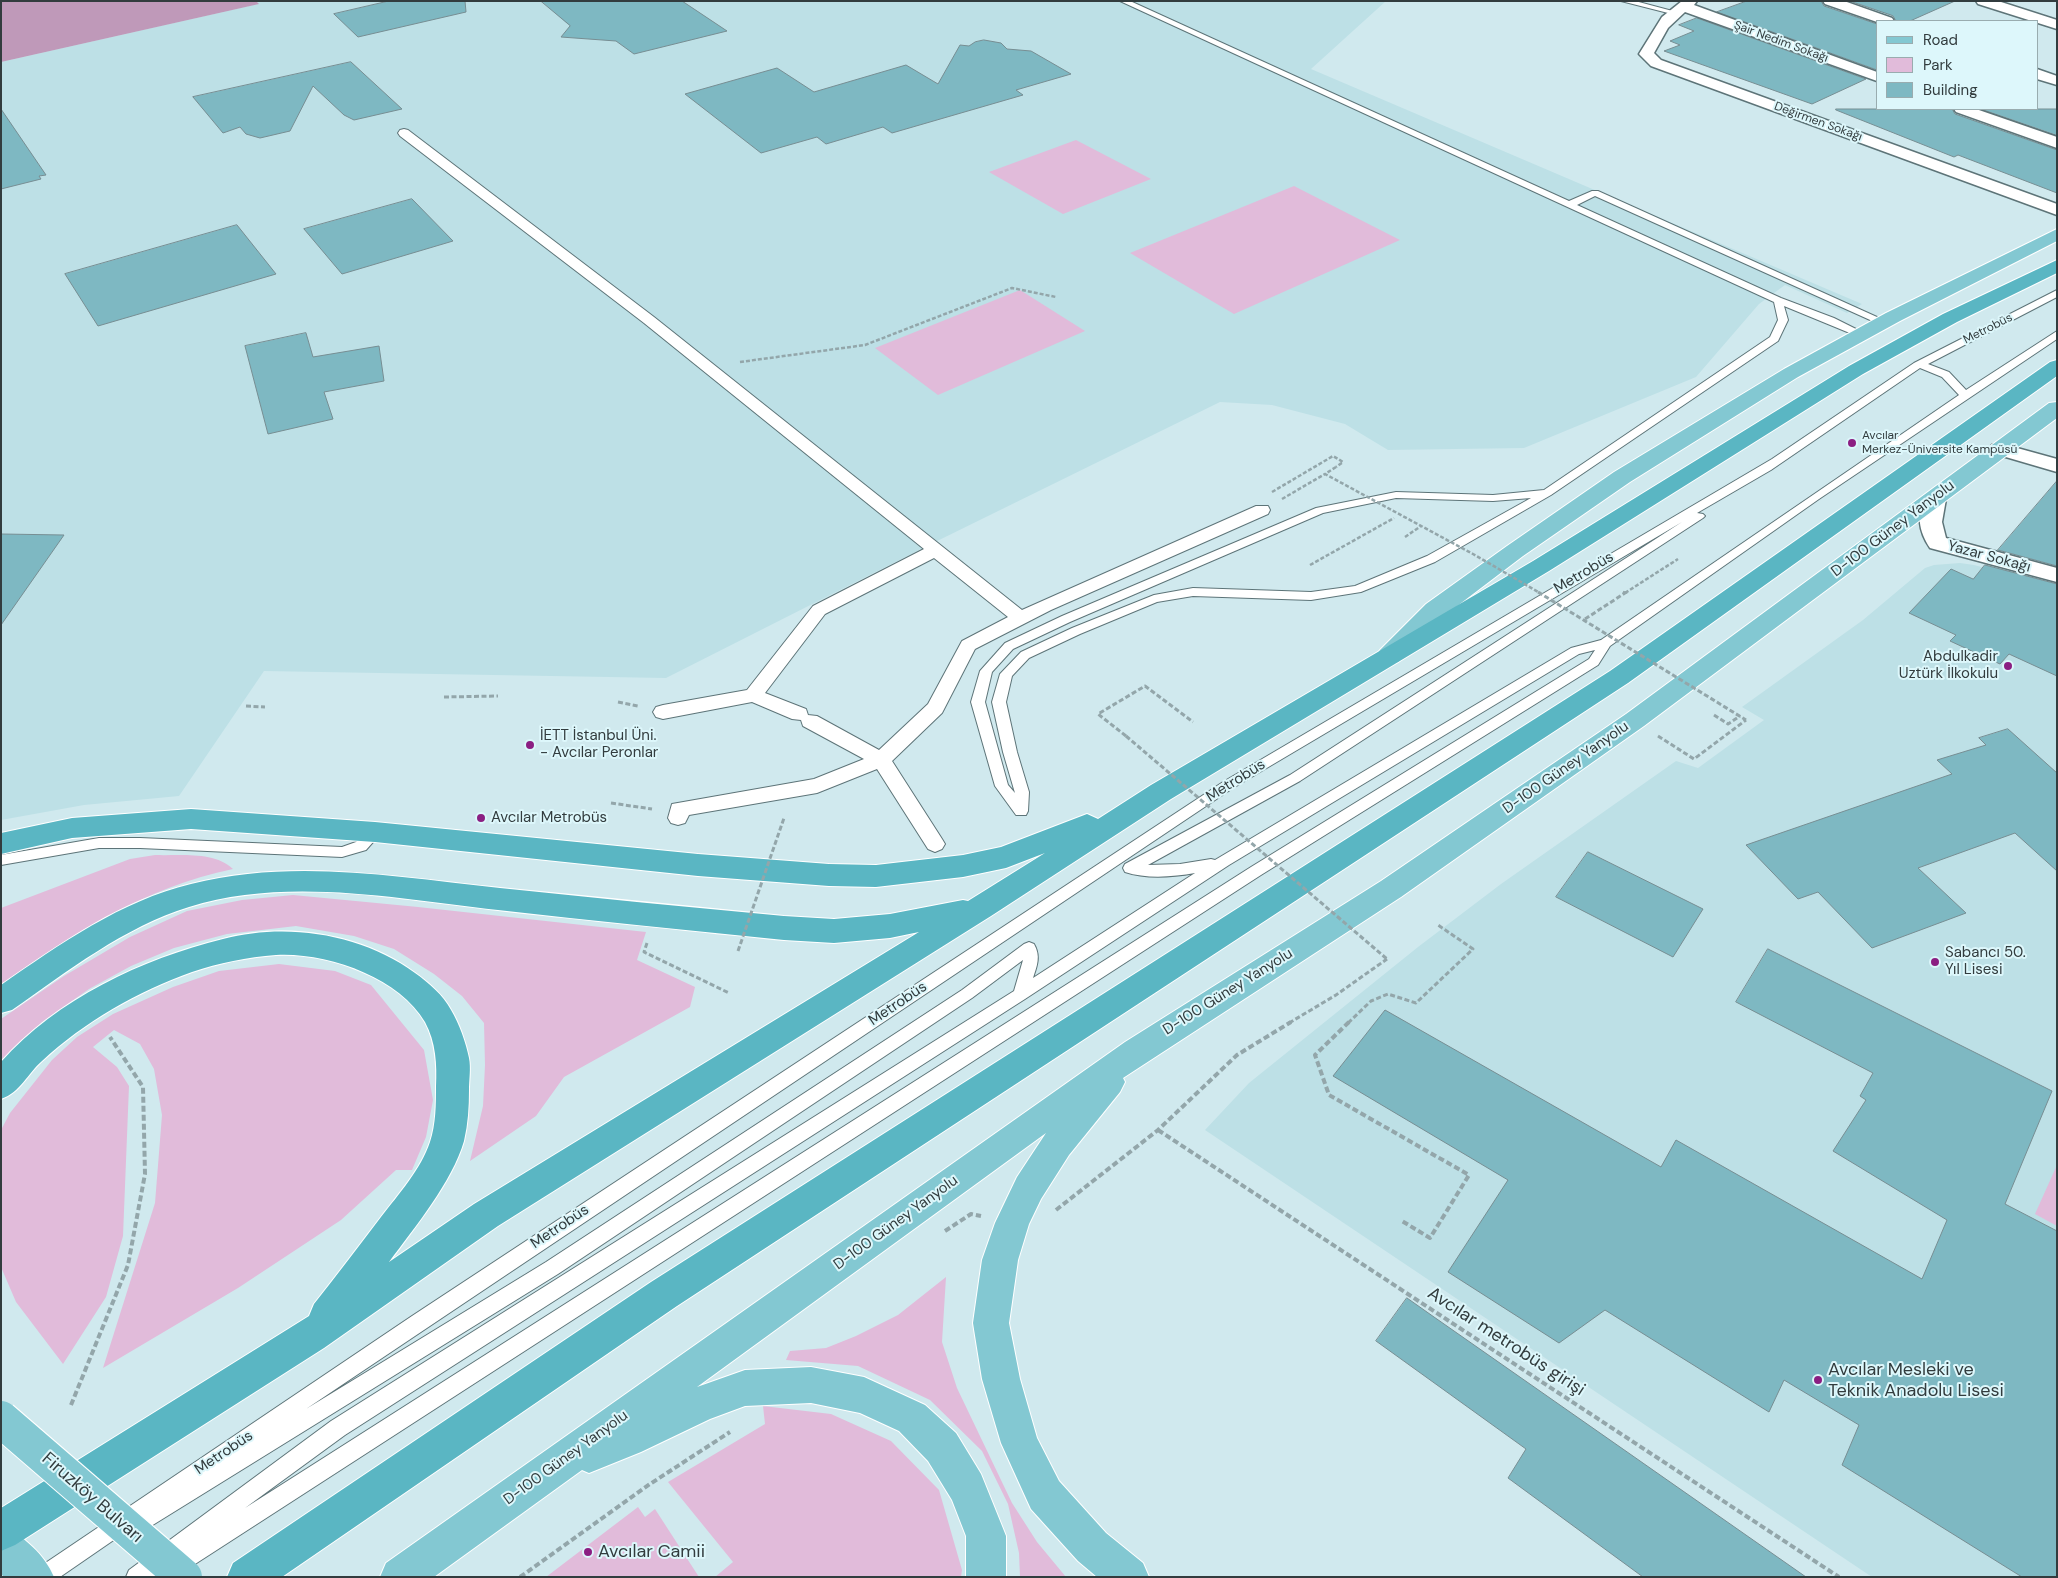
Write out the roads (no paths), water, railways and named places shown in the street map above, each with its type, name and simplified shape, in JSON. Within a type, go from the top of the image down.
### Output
[{"type":"highway","points":[[1,1530],[311,1336],[486,1215],[981,908],[1161,792],[1541,566],[1856,370],[1950,318],[2057,266]]},
{"type":"highway","points":[[246,1577],[664,1294],[1619,676],[2057,366]]},
{"type":"highway","points":[[1,844],[72,828],[191,819],[375,832],[698,865],[829,876],[876,876],[963,866],[1006,857],[1161,792]]},
{"type":"highway","points":[[1,1001],[96,938],[142,914],[189,896],[232,886],[275,880],[357,883],[784,928],[834,931],[890,926],[981,908]]},
{"type":"highway","points":[[1,1085],[30,1052],[79,1015],[129,985],[180,964],[224,950],[277,943],[321,947],[345,952],[361,956],[391,972],[419,992],[439,1017],[453,1059],[452,1116],[447,1142],[434,1170],[412,1204],[311,1336]]},
{"type":"main road","points":[[1389,656],[1435,610],[1622,477],[1791,373],[1860,334],[2057,234]]},
{"type":"main road","name":"D-100 Güney Yanyolu","points":[[400,1577],[1136,1051],[1391,889],[1635,720],[1935,499],[1999,449],[2057,408]]},
{"type":"main road","points":[[1129,1577],[1092,1547],[1044,1495],[1020,1443],[1001,1379],[991,1323],[998,1271],[1012,1223],[1028,1188],[1057,1145],[1136,1051]]},
{"type":"main road","points":[[553,1468],[628,1439],[702,1403],[745,1388],[811,1385],[864,1395],[912,1418],[942,1447],[968,1488],[986,1536],[986,1577]]},
{"type":"main road","name":"Firuzköy Bulvarı","points":[[1,1419],[184,1577]]},
{"type":"main road","points":[[1,1546],[34,1577]]},
{"type":"street","points":[[1830,1],[1884,20]]},
{"type":"street","points":[[1983,1],[2057,25]]},
{"type":"street","name":"Şair Nedim Sokağı","points":[[1684,7],[1876,77]]},
{"type":"street","name":"Değirmen Sokağı","points":[[1684,7],[1672,16],[1657,34],[1646,54],[1656,63],[2057,210]]},
{"type":"street","points":[[2038,74],[2057,81]]},
{"type":"street","points":[[1965,110],[2057,143]]},
{"type":"street","points":[[404,133],[707,367],[1020,618]]},
{"type":"street","points":[[1999,449],[2057,466]]},
{"type":"street","name":"Yazar Sokağı","points":[[1935,499],[1930,518],[1931,533],[1938,543],[2057,575]]},
{"type":"street","points":[[678,818],[679,810],[817,786],[881,760],[935,708],[968,645],[1020,618],[1262,510]]},
{"type":"street","points":[[753,695],[819,610],[936,550]]},
{"type":"street","points":[[663,712],[753,695],[805,717],[881,760],[934,844]]},
{"type":"lane","points":[[1123,1],[1778,300],[1860,334]]},
{"type":"lane","points":[[1624,1],[1649,7],[1684,7]]},
{"type":"lane","points":[[1632,1],[1649,7]]},
{"type":"lane","points":[[1571,204],[1595,193],[1883,322]]},
{"type":"lane","name":"Metrobüs","points":[[1224,860],[1186,871],[1157,872],[1130,868],[1295,778],[1692,521],[1918,365],[2057,293]]},
{"type":"lane","points":[[1547,493],[1493,498],[1396,495],[1320,510],[1066,619],[1008,646],[986,671],[978,702],[1002,786],[1021,811],[1022,792],[1010,752],[1000,702],[1006,674],[1025,655],[1076,631],[1154,599],[1193,592],[1311,596],[1357,589],[1431,560],[1547,493],[1774,338],[1783,320],[1778,300]]},
{"type":"lane","name":"Metrobüs","points":[[136,1577],[338,1428],[1020,994],[1224,860],[1575,651],[1605,643],[1815,497],[2057,334]]},
{"type":"lane","points":[[1918,365],[1936,369],[1947,374],[1965,396]]},
{"type":"lane","name":"Metrobüs","points":[[42,1577],[418,1322],[1228,785],[1775,462]]},
{"type":"lane","name":"Metrobüs","points":[[156,1577],[1240,882],[1594,662],[1605,643]]},
{"type":"lane","points":[[1,860],[99,843],[140,842],[342,852],[361,846],[375,832]]},
{"type":"lane","name":"Metrobüs","points":[[51,1577],[552,1268],[967,994],[1029,948],[1031,962],[1020,994]]},
{"type":"place","name":"Avcılar Merkez-Üniversite Kampüsü","points":[[1852,443]]},
{"type":"place","name":"Abdulkadir Uztürk İlkokulu","points":[[2008,666]]},
{"type":"place","name":"İETT İstanbul Üni. - Avcılar Peronlar","points":[[530,745]]},
{"type":"place","name":"Avcılar Metrobüs","points":[[481,818]]},
{"type":"place","name":"Sabancı 50. Yıl Lisesi","points":[[1935,962]]},
{"type":"place","name":"Avcılar Mesleki ve Teknik Anadolu Lisesi","points":[[1818,1380]]},
{"type":"place","name":"Avcılar Camii","points":[[588,1552]]}]
